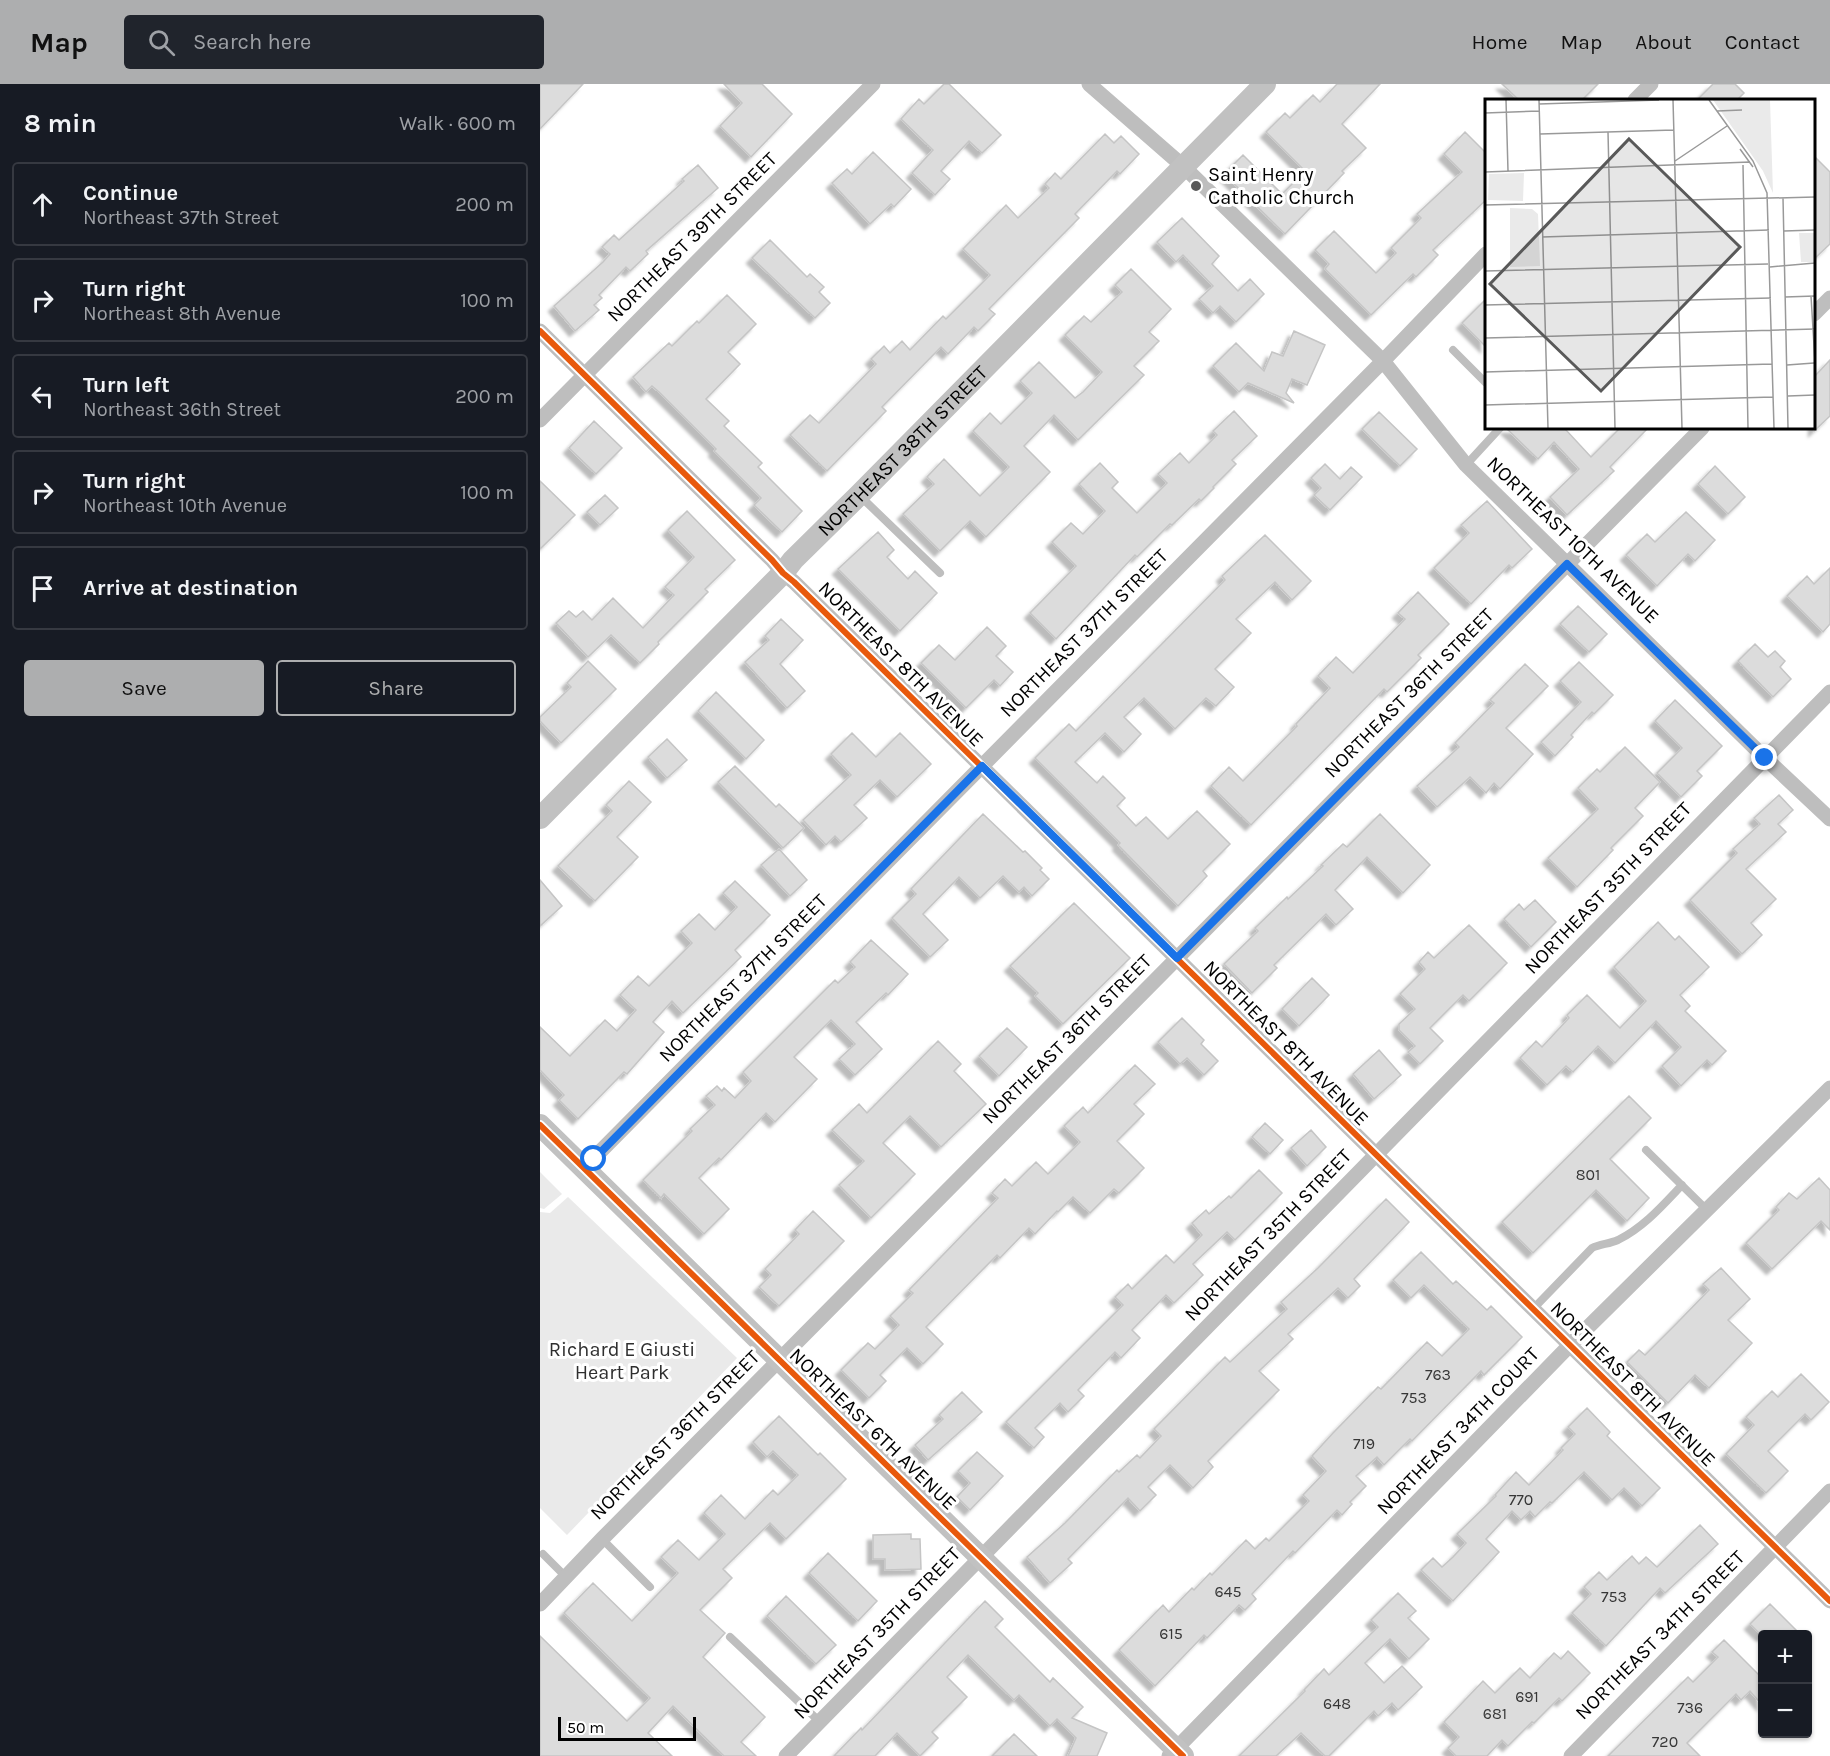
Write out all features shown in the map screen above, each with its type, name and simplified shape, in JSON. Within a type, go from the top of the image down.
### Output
[{"type":"street","name":"NORTHEAST 39TH STREET","points":[[540,420],[873,84]]},
{"type":"street","name":"NORTHEAST 10TH AVENUE","points":[[1089,84],[1184,167],[1383,361],[1466,465],[1830,819]]},
{"type":"street","name":"NORTHEAST 38TH STREET","points":[[540,818],[1265,84]]},
{"type":"street","points":[[1636,99],[1651,84]]},
{"type":"street","name":"NORTHEAST 37TH STREET","points":[[584,1168],[1383,361],[1485,255]]},
{"type":"street","points":[[1815,313],[1830,298]]},
{"type":"street","name":"NORTHEAST 8TH AVENUE","points":[[540,331],[783,573],[1830,1601]]},
{"type":"street","name":"NORTHEAST 36TH STREET","points":[[540,1604],[1701,429]]},
{"type":"street","name":"NORTHEAST 35TH STREET","points":[[786,1756],[1830,692]]},
{"type":"street","name":"NORTHEAST 34TH COURT","points":[[1176,1754],[1570,1346],[1830,1088]]},
{"type":"street","name":"NORTHEAST 6TH AVENUE","points":[[540,1125],[981,1558],[1176,1754]]},
{"type":"street","name":"NORTHEAST 34TH STREET","points":[[1571,1756],[1830,1491]]},
{"type":"lane","points":[[1453,350],[1485,382]]},
{"type":"lane","points":[[1466,465],[1499,429]]},
{"type":"lane","points":[[859,495],[940,573]]},
{"type":"lane","points":[[1646,1150],[1707,1210]]},
{"type":"lane","points":[[1533,1308],[1592,1248],[1608,1244],[1635,1230],[1682,1185]]},
{"type":"lane","points":[[602,1539],[650,1587]]},
{"type":"lane","points":[[541,1554],[566,1576]]},
{"type":"lane","points":[[730,1637],[820,1722]]},
{"type":"green space","points":[[540,1172],[562,1194],[544,1209],[540,1208]]},
{"type":"green space","name":"Richard E Giusti Heart Park","points":[[568,1197],[737,1358],[567,1535],[540,1508],[540,1212],[550,1213]]},
{"type":"building","points":[[540,84],[583,84],[540,129]]},
{"type":"building","points":[[724,84],[762,84],[792,114],[751,157],[720,126],[742,103]]},
{"type":"building","points":[[944,84],[949,84],[1001,135],[982,153],[969,141],[941,171],[950,179],[935,195],[912,173],[933,150],[901,119],[919,99],[924,104]]},
{"type":"building","points":[[1337,84],[1380,84],[1342,124],[1366,148],[1285,234],[1224,174],[1243,155],[1282,194],[1305,171],[1266,132],[1285,113],[1290,118],[1313,95],[1320,102]]},
{"type":"building","points":[[1502,84],[1598,84],[1583,99],[1518,99]]},
{"type":"building","points":[[1713,84],[1735,84],[1744,93],[1738,99],[1698,99]]},
{"type":"building","points":[[1465,132],[1485,152],[1485,201],[1433,250],[1438,255],[1416,277],[1413,274],[1371,315],[1325,269],[1329,264],[1315,250],[1334,231],[1376,273],[1396,253],[1391,248],[1421,218],[1417,214],[1462,172],[1444,154]]},
{"type":"building","points":[[1105,134],[1114,143],[1121,136],[1139,154],[1120,174],[1117,171],[1075,214],[1079,218],[989,309],[995,314],[978,331],[974,327],[948,354],[941,347],[882,407],[886,411],[827,471],[790,435],[810,415],[819,423],[876,364],[871,359],[884,346],[890,353],[902,341],[910,350],[943,316],[946,319],[990,275],[963,249],[1006,205],[1018,218],[1049,188],[1045,184],[1055,173],[1061,179]]},
{"type":"building","points":[[873,152],[911,189],[894,207],[891,204],[870,224],[832,183],[847,169],[852,174]]},
{"type":"building","points":[[1815,157],[1830,172],[1830,244],[1815,258]]},
{"type":"building","points":[[698,165],[718,188],[646,251],[648,254],[630,271],[626,267],[599,295],[602,298],[594,305],[599,310],[575,331],[554,306],[610,254],[602,247],[614,235],[619,240],[684,181],[682,179]]},
{"type":"building","points":[[1182,218],[1219,256],[1212,264],[1238,291],[1250,279],[1264,294],[1236,322],[1220,306],[1213,313],[1199,299],[1213,286],[1183,255],[1176,262],[1157,242]]},
{"type":"building","points":[[770,240],[807,277],[810,274],[824,287],[819,292],[830,303],[815,318],[752,258]]},
{"type":"building","points":[[1131,269],[1171,309],[1149,332],[1159,341],[1134,366],[1144,375],[1078,440],[1054,415],[1024,446],[1050,472],[986,537],[970,521],[940,551],[903,514],[934,484],[927,477],[944,459],[980,496],[1009,467],[973,431],[990,413],[1001,424],[1032,393],[1020,381],[1039,362],[1075,398],[1083,392],[1102,372],[1065,335],[1084,316],[1091,322],[1122,292],[1115,285]]},
{"type":"building","points":[[727,295],[756,324],[728,352],[740,364],[706,399],[729,421],[724,426],[762,463],[758,467],[802,511],[782,532],[754,505],[761,498],[714,451],[716,449],[659,392],[652,386],[646,392],[633,377],[669,343],[672,346],[697,321],[699,323]]},
{"type":"building","points":[[1485,300],[1485,346],[1462,323]]},
{"type":"building","points":[[1294,331],[1325,345],[1307,385],[1292,379],[1286,393],[1294,403],[1248,383],[1239,392],[1213,366],[1236,343],[1264,371],[1272,352],[1283,356]]},
{"type":"building","points":[[1830,360],[1830,416],[1814,431],[1815,429],[1815,376]]},
{"type":"building","points":[[1234,411],[1257,436],[1232,460],[1236,464],[1201,501],[1199,499],[1172,525],[1170,524],[1137,557],[1135,555],[1056,639],[1030,613],[1076,566],[1052,542],[1071,523],[1083,534],[1105,511],[1079,484],[1100,463],[1118,482],[1112,488],[1137,513],[1167,483],[1158,474],[1180,453],[1189,463],[1217,435],[1213,431]]},
{"type":"building","points":[[1379,412],[1417,449],[1400,466],[1362,429]]},
{"type":"building","points":[[594,421],[622,448],[596,474],[569,448]]},
{"type":"building","points":[[1507,429],[1568,429],[1566,430],[1591,457],[1619,429],[1647,429],[1610,467],[1614,471],[1567,515],[1550,497],[1579,469],[1554,442],[1538,459]]},
{"type":"building","points":[[1325,464],[1340,479],[1351,467],[1362,477],[1330,510],[1314,495],[1321,488],[1311,478]]},
{"type":"building","points":[[1715,466],[1745,497],[1728,514],[1698,484]]},
{"type":"building","points":[[540,481],[575,515],[540,549]]},
{"type":"building","points":[[605,495],[618,508],[600,525],[587,512]]},
{"type":"building","points":[[1487,501],[1532,549],[1512,568],[1509,565],[1471,604],[1434,568],[1469,533],[1461,525]]},
{"type":"building","points":[[687,511],[735,560],[705,589],[708,592],[640,663],[611,635],[588,657],[556,623],[569,611],[576,617],[583,611],[592,620],[613,598],[643,628],[674,595],[665,587],[694,557],[668,530]]},
{"type":"building","points":[[1686,512],[1715,540],[1695,561],[1688,554],[1657,586],[1626,555],[1647,534],[1655,542]]},
{"type":"building","points":[[878,532],[894,550],[887,557],[908,579],[915,571],[937,593],[900,631],[838,569]]},
{"type":"building","points":[[1265,535],[1311,581],[1292,600],[1275,582],[1236,619],[1251,633],[1215,669],[1234,687],[1216,706],[1206,698],[1175,729],[1144,698],[1124,717],[1141,734],[1124,752],[1105,733],[1075,762],[1097,783],[1103,776],[1125,798],[1117,806],[1136,826],[1146,817],[1168,839],[1197,811],[1230,844],[1203,871],[1207,876],[1178,906],[1118,845],[1120,843],[1035,758],[1069,724],[1076,731],[1225,580],[1222,576]]},
{"type":"building","points":[[1830,568],[1830,624],[1823,632],[1787,596],[1807,576],[1814,584]]},
{"type":"building","points":[[1418,592],[1449,624],[1418,655],[1421,658],[1387,692],[1384,689],[1251,825],[1211,786],[1229,767],[1243,781],[1297,726],[1296,724],[1330,688],[1318,676],[1336,657],[1353,673],[1405,619],[1398,613]]},
{"type":"building","points":[[1578,606],[1607,634],[1589,652],[1560,624]]},
{"type":"building","points":[[781,619],[803,640],[780,664],[805,691],[787,708],[745,662],[769,640],[765,636]]},
{"type":"building","points":[[987,627],[1006,646],[996,656],[1013,672],[1000,686],[994,680],[966,708],[921,663],[939,645],[955,660]]},
{"type":"building","points":[[1755,644],[1768,657],[1775,651],[1785,661],[1780,667],[1791,679],[1773,697],[1738,661]]},
{"type":"building","points":[[588,661],[616,689],[561,743],[540,721],[540,717],[571,687],[567,683]]},
{"type":"building","points":[[1579,662],[1613,695],[1594,714],[1592,712],[1555,756],[1541,742],[1581,702],[1560,681]]},
{"type":"building","points":[[1525,664],[1548,686],[1506,728],[1533,754],[1500,789],[1494,783],[1486,793],[1470,777],[1437,807],[1417,786],[1459,747],[1455,743],[1494,703],[1490,700]]},
{"type":"building","points":[[716,692],[764,740],[746,759],[698,711]]},
{"type":"building","points":[[1675,700],[1722,746],[1697,771],[1702,776],[1681,797],[1657,773],[1682,748],[1655,721]]},
{"type":"building","points":[[852,733],[876,757],[900,733],[931,764],[897,797],[880,780],[854,805],[867,818],[841,842],[835,836],[826,845],[803,820],[851,775],[831,754]]},
{"type":"building","points":[[667,739],[687,760],[667,778],[648,757]]},
{"type":"building","points":[[1625,747],[1660,782],[1635,808],[1643,816],[1577,887],[1548,858],[1598,809],[1578,788],[1597,769],[1600,772]]},
{"type":"building","points":[[735,766],[776,807],[779,804],[804,828],[783,848],[718,782]]},
{"type":"building","points":[[629,781],[651,802],[617,837],[638,857],[595,901],[558,866],[612,811],[606,805]]},
{"type":"building","points":[[1779,795],[1793,810],[1778,824],[1786,832],[1746,869],[1776,899],[1751,923],[1762,935],[1742,954],[1690,900],[1737,853],[1733,849],[1760,824],[1754,818]]},
{"type":"building","points":[[983,814],[1023,852],[1025,851],[1042,868],[1040,870],[1049,879],[1032,896],[1024,887],[1019,892],[1003,876],[980,898],[959,877],[923,914],[948,940],[930,957],[892,918],[916,894],[911,889]]},
{"type":"building","points":[[1380,814],[1430,865],[1403,893],[1367,857],[1335,890],[1353,909],[1336,925],[1326,914],[1274,965],[1277,968],[1252,993],[1224,964],[1258,931],[1255,928],[1287,897],[1288,899],[1343,844],[1347,847]]},
{"type":"building","points":[[779,849],[807,880],[790,896],[761,865]]},
{"type":"building","points":[[540,880],[562,906],[540,926]]},
{"type":"building","points":[[735,881],[770,915],[735,950],[741,957],[683,1013],[672,1001],[653,1022],[664,1032],[627,1074],[624,1072],[578,1119],[559,1100],[564,1095],[540,1070],[540,1027],[570,1056],[605,1020],[617,1031],[636,1010],[620,995],[638,976],[649,986],[692,943],[681,931],[699,914],[715,930],[737,907],[723,893]]},
{"type":"building","points":[[1535,900],[1556,922],[1531,947],[1504,919],[1519,904],[1524,910]]},
{"type":"building","points":[[1074,903],[1130,958],[1063,1024],[1035,996],[1038,993],[1010,966]]},
{"type":"building","points":[[1658,922],[1675,940],[1679,936],[1709,967],[1680,995],[1690,1006],[1685,1011],[1726,1051],[1712,1065],[1707,1060],[1681,1086],[1662,1066],[1681,1047],[1656,1021],[1615,1063],[1598,1046],[1573,1072],[1566,1066],[1547,1085],[1520,1058],[1536,1041],[1542,1047],[1569,1018],[1567,1015],[1587,995],[1620,1028],[1646,1001],[1614,967]]},
{"type":"building","points":[[1469,925],[1507,963],[1469,1001],[1463,995],[1430,1028],[1443,1041],[1420,1064],[1408,1052],[1415,1046],[1399,1030],[1399,1024],[1415,1009],[1400,994],[1425,969],[1419,962],[1428,952],[1434,958]]},
{"type":"building","points":[[871,940],[908,974],[888,995],[886,993],[856,1022],[882,1049],[855,1075],[839,1059],[855,1044],[831,1020],[794,1057],[817,1079],[775,1122],[766,1113],[721,1160],[719,1158],[699,1178],[729,1209],[704,1234],[664,1194],[661,1198],[643,1180],[715,1105],[706,1096],[717,1086],[722,1091],[724,1088],[735,1098],[751,1081],[743,1072],[835,980],[838,983],[855,967],[850,962]]},
{"type":"building","points":[[1312,978],[1329,995],[1299,1026],[1282,1009]]},
{"type":"building","points":[[1182,1018],[1204,1040],[1201,1044],[1218,1061],[1204,1075],[1187,1058],[1180,1064],[1158,1042]]},
{"type":"building","points":[[1007,1028],[1027,1047],[999,1076],[979,1056]]},
{"type":"building","points":[[938,1041],[961,1064],[954,1071],[986,1104],[941,1147],[910,1116],[883,1143],[915,1174],[871,1218],[839,1185],[864,1161],[832,1130],[859,1104],[867,1113]]},
{"type":"building","points":[[1379,1050],[1401,1075],[1374,1099],[1353,1074]]},
{"type":"building","points":[[1135,1065],[1155,1084],[1134,1104],[1144,1114],[1117,1141],[1144,1168],[1119,1193],[1114,1189],[1090,1213],[1073,1197],[1035,1234],[1029,1228],[1000,1258],[997,1255],[926,1327],[943,1344],[923,1364],[907,1348],[880,1375],[886,1381],[869,1398],[841,1370],[868,1343],[875,1349],[899,1325],[890,1316],[913,1293],[909,1290],[998,1198],[992,1193],[1005,1179],[1012,1186],[1036,1162],[1048,1174],[1080,1142],[1064,1126],[1083,1107],[1088,1113]]},
{"type":"building","points":[[1629,1096],[1651,1118],[1610,1159],[1649,1198],[1627,1221],[1596,1190],[1533,1253],[1502,1222]]},
{"type":"building","points":[[1265,1123],[1283,1140],[1270,1154],[1252,1137]]},
{"type":"building","points":[[1311,1130],[1326,1147],[1307,1166],[1291,1148]]},
{"type":"building","points":[[1259,1170],[1282,1193],[1235,1240],[1227,1232],[1193,1264],[1203,1275],[1174,1303],[1166,1295],[1132,1330],[1140,1338],[1121,1358],[1115,1352],[1078,1390],[1084,1396],[1068,1412],[1060,1403],[1035,1428],[1044,1437],[1034,1448],[1006,1422],[1123,1305],[1115,1297],[1128,1284],[1132,1289],[1166,1255],[1174,1263],[1202,1235],[1192,1223],[1206,1210],[1209,1214],[1229,1196],[1231,1198]]},
{"type":"building","points":[[1819,1178],[1830,1190],[1830,1230],[1821,1221],[1772,1269],[1746,1243],[1779,1210],[1776,1207],[1789,1193],[1797,1199]]},
{"type":"building","points":[[1386,1199],[1409,1222],[1354,1279],[1360,1286],[1348,1298],[1338,1288],[1288,1334],[1293,1339],[1259,1371],[1279,1390],[1208,1461],[1213,1467],[1193,1488],[1170,1465],[1148,1487],[1156,1495],[1140,1511],[1128,1498],[1068,1559],[1072,1563],[1050,1583],[1027,1557],[1065,1523],[1117,1470],[1119,1472],[1137,1455],[1140,1458],[1161,1436],[1154,1429],[1225,1357],[1230,1362],[1287,1309],[1281,1302]]},
{"type":"building","points":[[813,1211],[844,1241],[779,1306],[759,1287],[771,1275],[765,1269],[799,1234],[795,1230]]},
{"type":"building","points":[[1421,1252],[1453,1284],[1456,1281],[1487,1310],[1491,1306],[1522,1337],[1484,1375],[1481,1371],[1412,1441],[1410,1439],[1384,1465],[1377,1457],[1356,1476],[1366,1486],[1350,1502],[1352,1504],[1342,1515],[1337,1510],[1252,1594],[1256,1599],[1245,1610],[1239,1605],[1207,1638],[1204,1635],[1155,1686],[1119,1650],[1163,1605],[1169,1612],[1192,1588],[1194,1590],[1210,1573],[1212,1575],[1246,1540],[1255,1549],[1266,1538],[1269,1541],[1309,1501],[1303,1495],[1326,1471],[1312,1456],[1333,1433],[1427,1342],[1442,1356],[1469,1329],[1424,1285],[1411,1298],[1393,1280]]},
{"type":"building","points":[[1721,1268],[1750,1299],[1728,1320],[1752,1343],[1709,1388],[1695,1375],[1668,1403],[1627,1362],[1639,1350],[1645,1355],[1709,1290],[1703,1284]]},
{"type":"building","points":[[1801,1374],[1829,1402],[1811,1420],[1805,1414],[1768,1451],[1788,1471],[1766,1493],[1726,1454],[1754,1425],[1746,1417],[1772,1391],[1778,1397]]},
{"type":"building","points":[[962,1392],[982,1412],[928,1460],[915,1445],[943,1419],[939,1415]]},
{"type":"building","points":[[1587,1408],[1610,1432],[1607,1436],[1660,1488],[1642,1506],[1624,1488],[1612,1500],[1584,1472],[1535,1517],[1530,1511],[1521,1520],[1512,1511],[1486,1539],[1499,1552],[1453,1601],[1421,1570],[1433,1558],[1442,1567],[1453,1557],[1466,1543],[1457,1534],[1496,1496],[1516,1472],[1529,1485],[1563,1450],[1561,1448],[1575,1434],[1568,1427]]},
{"type":"building","points":[[779,1416],[846,1479],[786,1539],[770,1523],[723,1569],[732,1578],[700,1610],[725,1633],[703,1657],[765,1717],[741,1742],[756,1756],[724,1756],[673,1706],[648,1733],[672,1756],[540,1756],[540,1636],[627,1721],[650,1698],[564,1613],[593,1583],[632,1621],[678,1573],[661,1557],[678,1540],[699,1560],[725,1534],[704,1513],[721,1495],[745,1519],[773,1490],[778,1495],[798,1475],[773,1451],[767,1457],[753,1442]]},
{"type":"building","points":[[977,1452],[1003,1476],[970,1510],[957,1497],[970,1483],[958,1471]]},
{"type":"building","points":[[1700,1525],[1718,1544],[1665,1593],[1660,1588],[1606,1646],[1572,1613],[1591,1594],[1584,1587],[1599,1572],[1607,1580],[1632,1556],[1639,1564],[1646,1557],[1657,1567]]},
{"type":"building","points":[[911,1534],[911,1539],[920,1539],[921,1569],[885,1570],[885,1559],[873,1559],[873,1535]]},
{"type":"building","points":[[828,1553],[877,1601],[858,1621],[809,1573]]},
{"type":"building","points":[[1398,1593],[1416,1611],[1408,1618],[1429,1639],[1409,1659],[1390,1639],[1365,1663],[1384,1683],[1402,1666],[1422,1687],[1398,1710],[1392,1703],[1378,1716],[1374,1711],[1329,1756],[1325,1756],[1301,1733],[1276,1756],[1239,1756],[1324,1669],[1329,1675],[1378,1627],[1371,1620]]},
{"type":"building","points":[[786,1596],[836,1645],[816,1664],[767,1616]]},
{"type":"building","points":[[985,1601],[1003,1619],[995,1627],[1050,1682],[1053,1678],[1083,1707],[1072,1718],[1107,1733],[1097,1756],[1068,1756],[1076,1738],[1057,1719],[1050,1726],[1019,1695],[1014,1700],[968,1655],[947,1677],[967,1697],[932,1732],[938,1738],[920,1756],[897,1733],[875,1756],[834,1756],[861,1728],[862,1730]]},
{"type":"building","points":[[1770,1604],[1796,1630],[1758,1630],[1758,1632],[1750,1624]]},
{"type":"building","points":[[1724,1640],[1758,1674],[1758,1700],[1750,1691],[1741,1700],[1736,1694],[1687,1743],[1700,1756],[1608,1756],[1688,1677],[1693,1682],[1718,1657],[1712,1652]]},
{"type":"building","points":[[1568,1651],[1590,1673],[1562,1701],[1559,1698],[1508,1746],[1502,1740],[1487,1756],[1456,1756],[1448,1748],[1459,1737],[1444,1722],[1483,1681],[1495,1693],[1520,1668],[1530,1678],[1554,1653],[1561,1659]]},
{"type":"building","points":[[1014,1734],[1037,1756],[992,1756]]},
{"type":"cycle path","points":[[540,331],[783,573],[1830,1601]]},
{"type":"cycle path","points":[[540,1125],[1183,1756]]},
{"type":"place","name":"Saint Henry Catholic Church","points":[[1196,186]]},
{"type":"route","points":[[594,1159],[982,766],[1177,958],[1567,564],[1765,758]]}]
